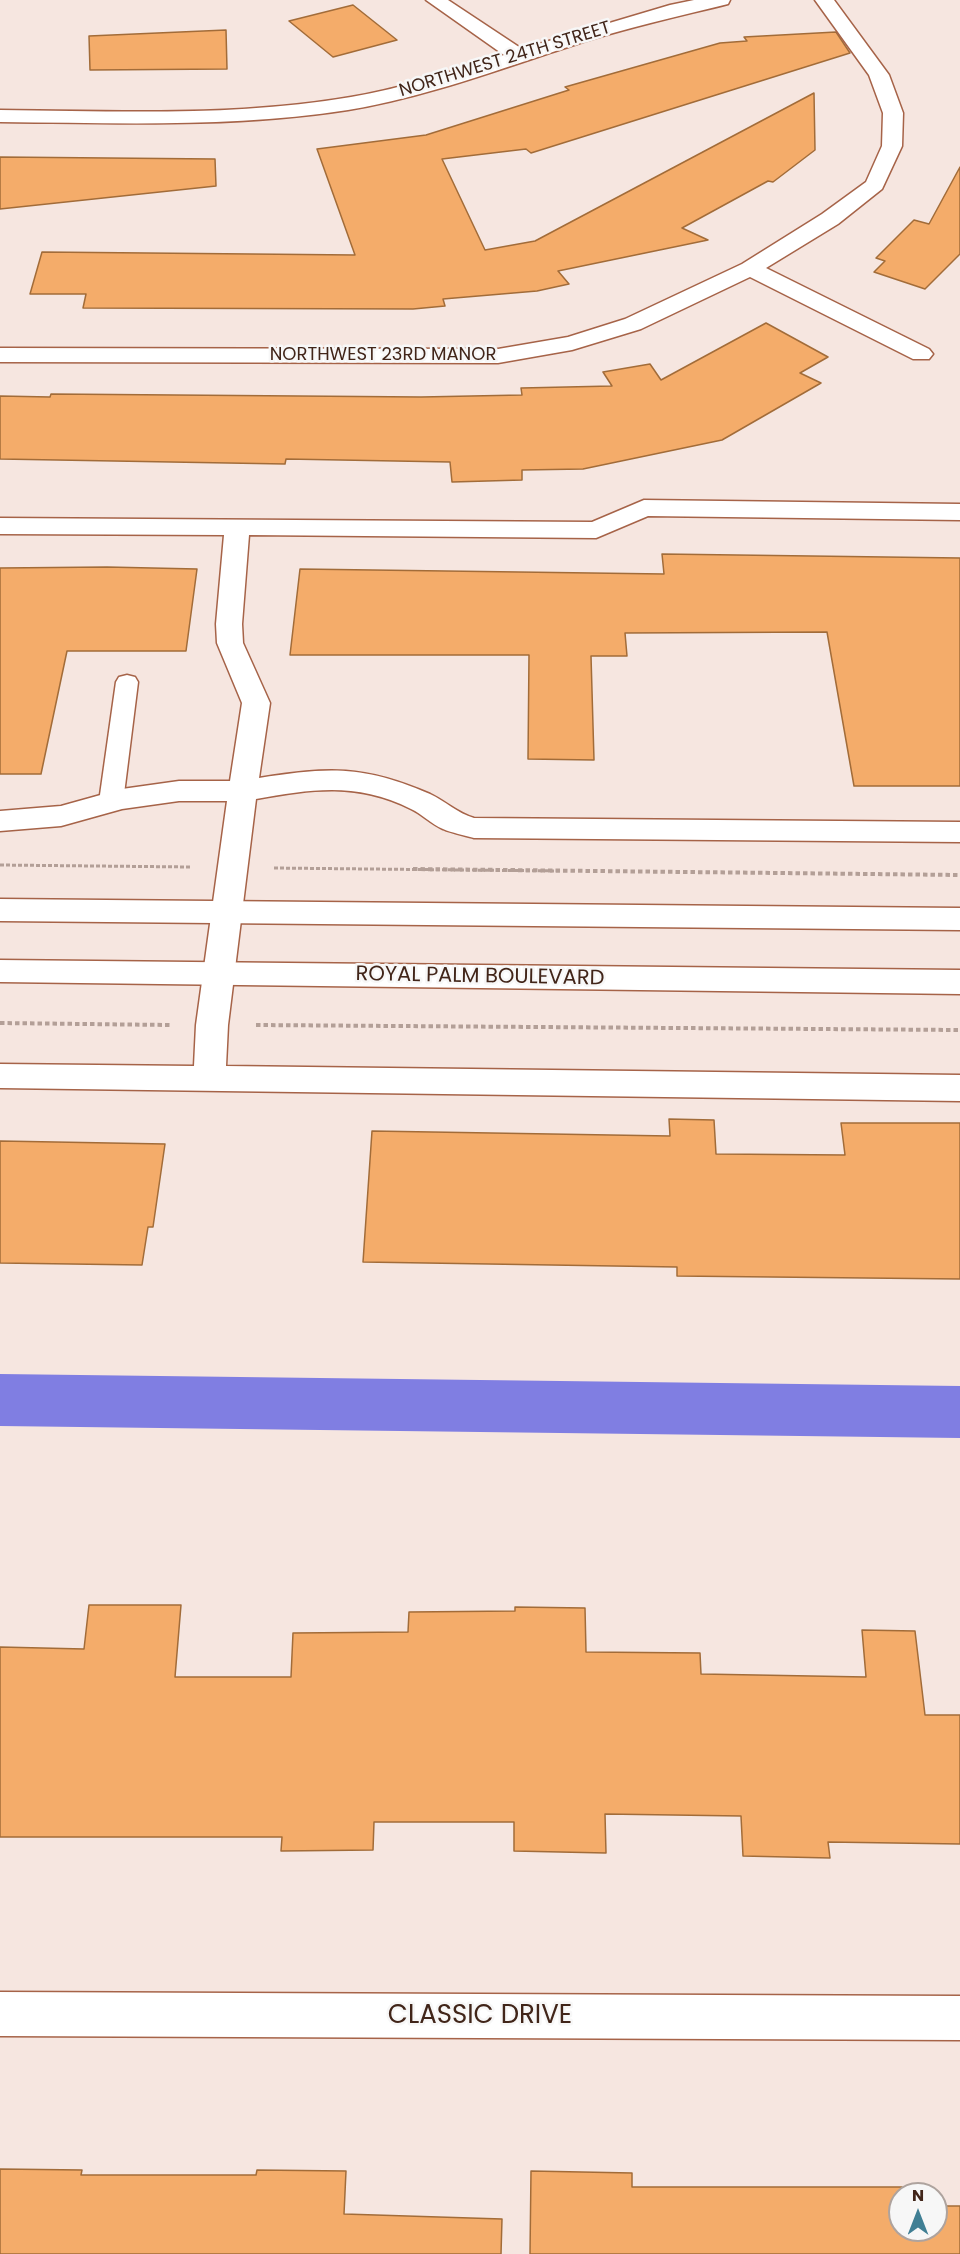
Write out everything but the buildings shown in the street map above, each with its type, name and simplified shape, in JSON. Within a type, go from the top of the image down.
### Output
[{"type":"street","points":[[435,0],[519,56]]},
{"type":"street","name":"NORTHWEST 24TH STREET","points":[[0,116],[199,115],[307,110],[398,94],[465,75],[619,24],[721,0]]},
{"type":"street","name":"NORTHWEST 23RD MANOR","points":[[0,355],[498,356],[572,343],[633,324],[750,269],[830,219],[875,185],[892,146],[893,112],[879,75],[824,0]]},
{"type":"street","points":[[750,269],[921,354]]},
{"type":"street","points":[[0,526],[596,530],[644,508],[960,512]]},
{"type":"street","points":[[208,1080],[212,1025],[232,867],[256,703],[230,643],[229,624],[237,528]]},
{"type":"street","points":[[0,821],[61,816],[111,802],[179,791],[243,791],[314,778],[345,779],[382,786],[422,802],[453,822],[474,828],[960,832]]},
{"type":"street","points":[[0,910],[960,919]]},
{"type":"street","name":"ROYAL PALM BOULEVARD","points":[[0,971],[960,982]]},
{"type":"street","points":[[0,1076],[960,1088]]},
{"type":"street","name":"CLASSIC DRIVE","points":[[0,2014],[960,2018]]},
{"type":"lane","points":[[111,802],[127,682]]},
{"type":"path","points":[[0,865],[960,875]]},
{"type":"path","points":[[0,1023],[960,1030]]},
{"type":"waterway","points":[[0,1400],[960,1412]]}]
